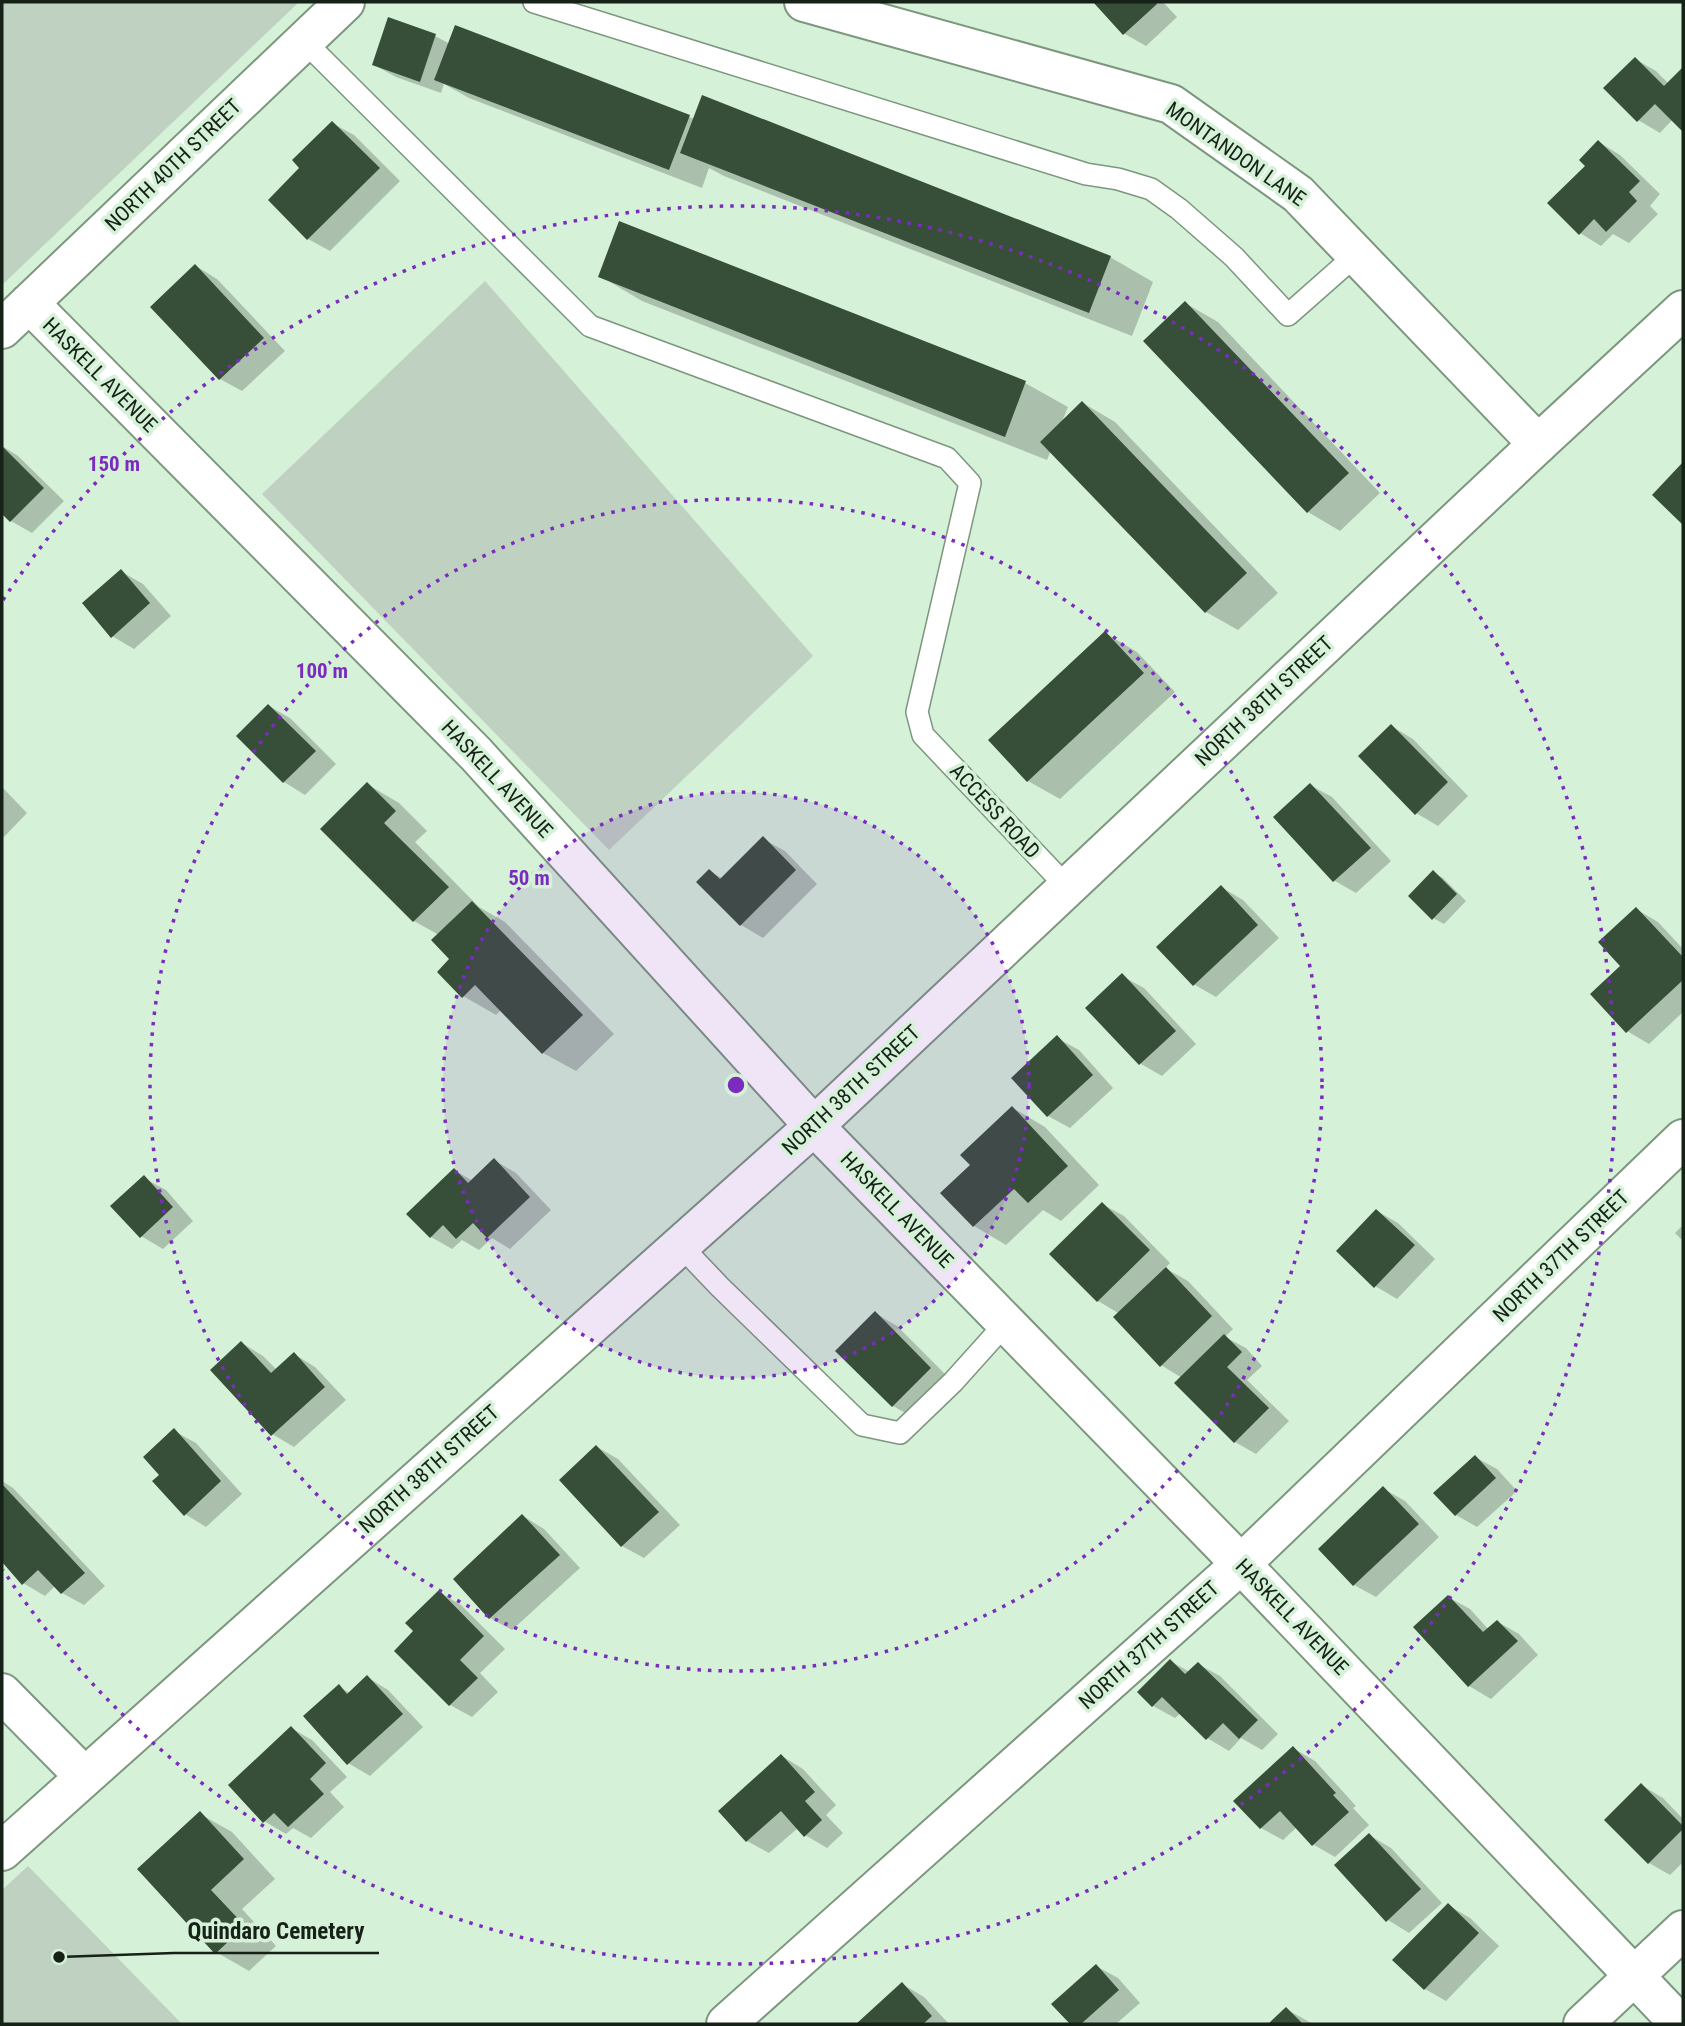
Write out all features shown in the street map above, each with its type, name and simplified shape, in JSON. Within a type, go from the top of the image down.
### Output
[{"type":"street","name":"NORTH 40TH STREET","points":[[15,316],[345,2]]},
{"type":"street","name":"MONTANDON LANE","points":[[804,2],[1171,104],[1298,194],[1538,444]]},
{"type":"street","name":"NORTH 38TH STREET","points":[[2,1851],[814,1126],[1683,310]]},
{"type":"street","name":"HASKELL AVENUE","points":[[15,316],[475,754],[814,1126],[1241,1564],[1680,2024]]},
{"type":"street","name":"NORTH 37TH STREET","points":[[726,2024],[1241,1564],[1683,1139]]},
{"type":"street","points":[[2,1693],[84,1776]]},
{"type":"street","points":[[1583,2024],[1683,1930]]},
{"type":"lane","points":[[534,2],[1086,174],[1118,179],[1151,189],[1179,209],[1234,257],[1288,316],[1356,255]]},
{"type":"lane","name":"ACCESS ROAD","points":[[304,41],[590,326],[947,458],[970,483],[917,712],[923,735],[1067,887]]},
{"type":"lane","points":[[680,1245],[862,1425],[900,1433],[953,1382],[1006,1323]]},
{"type":"green space","points":[[2,2],[299,2],[2,285]]},
{"type":"green space","points":[[485,281],[813,656],[609,850],[262,494]]},
{"type":"green space","points":[[28,1866],[182,2024],[2,2024],[2,1890]]},
{"type":"building","points":[[1093,2],[1155,2],[1157,4],[1123,35]]},
{"type":"building","points":[[388,17],[436,34],[420,82],[372,65]]},
{"type":"building","points":[[455,25],[690,115],[669,170],[434,80]]},
{"type":"building","points":[[1635,57],[1664,86],[1683,67],[1683,132],[1655,104],[1637,122],[1603,88]]},
{"type":"building","points":[[702,95],[1111,256],[1089,313],[680,153]]},
{"type":"building","points":[[332,121],[380,168],[307,240],[268,200],[299,168],[292,160]]},
{"type":"building","points":[[1598,140],[1640,181],[1629,192],[1637,201],[1606,232],[1594,219],[1579,235],[1547,203],[1585,166],[1579,160]]},
{"type":"building","points":[[619,221],[1026,381],[1005,437],[598,277]]},
{"type":"building","points":[[195,264],[264,338],[219,380],[150,307]]},
{"type":"building","points":[[1185,301],[1349,473],[1307,513],[1143,341]]},
{"type":"building","points":[[1082,401],[1247,573],[1205,613],[1040,442]]},
{"type":"building","points":[[2,446],[44,488],[10,522],[2,514]]},
{"type":"building","points":[[1683,462],[1683,525],[1652,495]]},
{"type":"building","points":[[121,569],[150,603],[111,638],[82,603]]},
{"type":"building","points":[[1105,631],[1144,673],[1027,782],[988,740]]},
{"type":"building","points":[[268,704],[316,751],[283,783],[236,736]]},
{"type":"building","points":[[1391,724],[1448,782],[1415,815],[1358,756]]},
{"type":"building","points":[[367,782],[396,811],[384,823],[449,887],[413,922],[320,829]]},
{"type":"building","points":[[1310,783],[1371,848],[1333,882],[1273,817]]},
{"type":"building","points":[[763,836],[796,870],[740,926],[696,882],[709,869],[720,879]]},
{"type":"building","points":[[1433,870],[1457,894],[1432,920],[1408,896]]},
{"type":"building","points":[[1221,885],[1258,925],[1193,986],[1156,947]]},
{"type":"building","points":[[472,901],[583,1015],[542,1054],[475,985],[462,998],[437,972],[449,959],[431,940]]},
{"type":"building","points":[[1636,907],[1683,957],[1683,980],[1626,1033],[1590,994],[1620,966],[1598,942]]},
{"type":"building","points":[[1122,973],[1176,1031],[1139,1065],[1085,1008]]},
{"type":"building","points":[[1057,1035],[1093,1075],[1047,1117],[1011,1078]]},
{"type":"building","points":[[1012,1106],[1068,1166],[1028,1203],[1014,1189],[973,1227],[940,1193],[970,1165],[960,1155]]},
{"type":"building","points":[[494,1158],[530,1197],[487,1238],[473,1223],[456,1239],[443,1225],[430,1238],[406,1214],[454,1168],[468,1183]]},
{"type":"building","points":[[144,1175],[173,1207],[140,1238],[110,1206]]},
{"type":"building","points":[[1102,1202],[1150,1250],[1097,1302],[1049,1254]]},
{"type":"building","points":[[1376,1209],[1415,1245],[1374,1288],[1336,1251]]},
{"type":"building","points":[[1166,1267],[1212,1316],[1160,1367],[1113,1317]]},
{"type":"building","points":[[875,1311],[931,1368],[892,1407],[835,1351]]},
{"type":"building","points":[[1224,1334],[1242,1352],[1227,1367],[1269,1408],[1234,1443],[1174,1383]]},
{"type":"building","points":[[241,1341],[271,1373],[294,1352],[325,1387],[271,1436],[210,1370]]},
{"type":"building","points":[[174,1428],[221,1481],[184,1516],[152,1481],[159,1475],[143,1457]]},
{"type":"building","points":[[596,1445],[659,1512],[621,1547],[559,1480]]},
{"type":"building","points":[[1475,1455],[1496,1478],[1455,1516],[1433,1493]]},
{"type":"building","points":[[2,1484],[85,1573],[61,1594],[38,1570],[22,1585],[2,1562]]},
{"type":"building","points":[[1383,1486],[1419,1524],[1353,1586],[1318,1549]]},
{"type":"building","points":[[522,1514],[560,1555],[489,1619],[453,1579]]},
{"type":"building","points":[[439,1590],[484,1636],[460,1660],[478,1678],[449,1706],[394,1651],[413,1631],[405,1623]]},
{"type":"building","points":[[1448,1595],[1483,1632],[1497,1620],[1518,1641],[1468,1687],[1413,1627]]},
{"type":"building","points":[[1170,1659],[1185,1674],[1198,1662],[1258,1720],[1239,1739],[1223,1723],[1206,1740],[1162,1697],[1152,1707],[1137,1692]]},
{"type":"building","points":[[367,1675],[403,1714],[347,1765],[303,1716],[339,1684],[347,1694]]},
{"type":"building","points":[[291,1726],[326,1763],[310,1779],[324,1794],[288,1827],[274,1813],[263,1823],[228,1785]]},
{"type":"building","points":[[1293,1746],[1336,1793],[1333,1795],[1349,1812],[1312,1846],[1280,1811],[1260,1829],[1233,1801]]},
{"type":"building","points":[[781,1754],[815,1792],[805,1801],[822,1820],[804,1837],[781,1811],[746,1842],[718,1811]]},
{"type":"building","points":[[1641,1783],[1683,1826],[1648,1864],[1604,1820]]},
{"type":"building","points":[[200,1811],[244,1859],[211,1890],[245,1926],[215,1954],[137,1869]]},
{"type":"building","points":[[1369,1833],[1421,1889],[1386,1922],[1334,1865]]},
{"type":"building","points":[[1448,1903],[1479,1933],[1424,1990],[1392,1960]]},
{"type":"building","points":[[1096,1964],[1119,1990],[1081,2024],[1070,2024],[1051,2004]]},
{"type":"building","points":[[902,1982],[932,2016],[923,2024],[856,2024]]},
{"type":"building","points":[[1286,2007],[1303,2024],[1268,2024]]},
{"type":"place","name":"Quindaro Cemetery","points":[[59,1957]]}]
